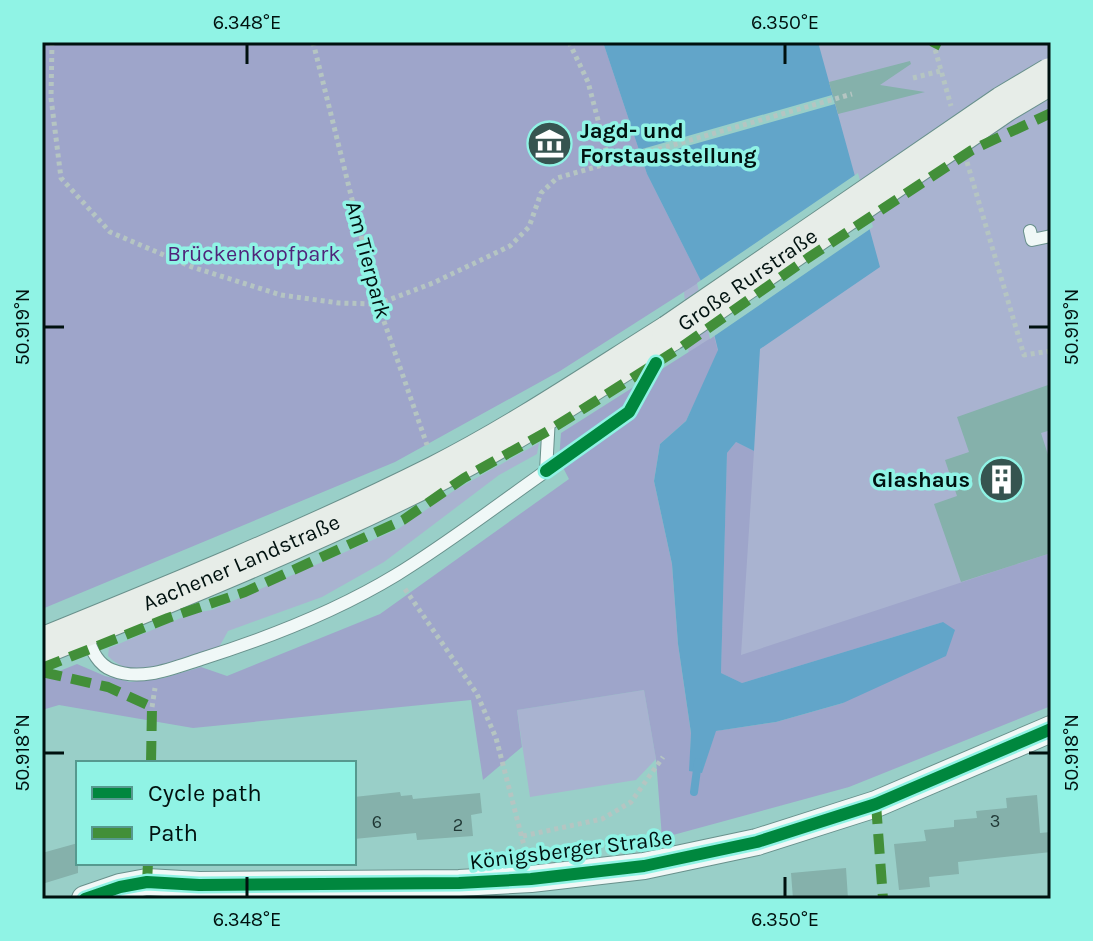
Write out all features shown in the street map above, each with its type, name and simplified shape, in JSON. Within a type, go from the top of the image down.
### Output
[{"type":"main road","name":"Große Rurstraße","points":[[437,473],[549,411],[670,333],[1004,104],[1051,76]]},
{"type":"main road","name":"Aachener Landstraße","points":[[42,646],[263,555],[437,473]]},
{"type":"street","name":"Königsberger Straße","points":[[85,899],[147,882],[171,891],[199,885],[384,885],[531,879],[644,866],[757,842],[876,804],[1051,729]]},
{"type":"lane","points":[[1030,231],[1032,240],[1051,236]]},
{"type":"lane","points":[[83,630],[94,656],[109,670],[130,675],[158,672],[256,642],[327,612],[396,575],[546,471],[549,411]]},
{"type":"path","points":[[52,42],[51,98],[61,178],[110,232],[192,267],[281,295],[339,303],[378,304],[433,283],[510,246],[529,227],[541,193],[557,178],[852,94]]},
{"type":"path","points":[[569,42],[588,82],[609,162]]},
{"type":"path","points":[[933,42],[954,116]]},
{"type":"path","points":[[913,78],[940,71]]},
{"type":"path","points":[[967,161],[1024,355],[1051,351]]},
{"type":"path","points":[[396,575],[477,694],[496,738],[523,836],[531,879]]},
{"type":"path","points":[[523,836],[602,819],[631,802],[663,757]]},
{"type":"shaded area","name":"Brückenkopfpark","points":[[42,42],[1051,42],[1051,586],[714,700],[682,263]]},
{"type":"shaded area","points":[[603,42],[818,42],[880,267],[760,349],[754,451],[736,442],[727,453],[721,673],[742,683],[943,622],[955,630],[946,656],[843,703],[776,722],[716,731],[702,773],[689,771],[691,733],[678,644],[672,564],[654,481],[660,444],[686,421],[718,350],[701,281],[647,174]]},
{"type":"shaded area","points":[[539,443],[537,454],[499,475],[384,562],[322,597],[228,631],[218,649],[146,669],[119,664],[108,656],[109,648],[193,613],[212,610],[398,529],[455,490]]},
{"type":"shaded area","points":[[644,690],[656,759],[636,780],[530,797],[517,710]]},
{"type":"green space","points":[[42,42],[603,42],[647,174],[701,281],[560,371],[395,462],[42,609]]},
{"type":"green space","points":[[714,336],[718,351],[686,421],[660,444],[654,481],[672,564],[678,644],[691,733],[690,771],[702,772],[715,731],[776,722],[843,703],[943,622],[742,683],[721,673],[727,453],[736,442],[754,451],[741,655],[1051,553],[1051,706],[849,787],[662,838],[656,759],[644,690],[517,710],[522,747],[483,780],[471,700],[193,728],[59,705],[42,710],[42,678],[77,664],[130,682],[164,678],[201,667],[227,676],[380,614],[569,479],[559,460],[561,433]]},
{"type":"pier","points":[[832,95],[835,104],[638,160],[635,151]]},
{"type":"pier","points":[[858,173],[873,227],[710,339],[697,283]]},
{"type":"building","points":[[910,61],[911,64],[880,85],[925,92],[838,114],[829,82]]},
{"type":"building","name":"Glashaus","points":[[1051,384],[1051,430],[1041,433],[1051,464],[1051,553],[961,582],[934,504],[957,496],[945,460],[969,452],[957,417]]},
{"type":"building","points":[[400,792],[401,796],[412,795],[413,799],[480,793],[482,813],[471,815],[473,836],[417,840],[416,833],[356,839],[356,797]]},
{"type":"building","points":[[1037,795],[1040,833],[1051,832],[1051,852],[958,862],[959,874],[929,877],[930,887],[899,890],[894,844],[926,841],[924,830],[954,827],[954,820],[977,818],[976,811],[1007,808],[1006,798]]},
{"type":"building","points":[[76,844],[78,873],[42,884],[42,853]]},
{"type":"building","points":[[846,868],[848,899],[793,899],[791,873]]},
{"type":"waterway","points":[[694,792],[698,762]]},
{"type":"marked path","points":[[934,48],[937,42]]},
{"type":"marked path","points":[[42,668],[168,618],[245,592],[403,520],[464,478],[548,431],[680,348],[808,258],[972,150],[1051,113]]},
{"type":"marked path","points":[[42,672],[108,687],[152,707],[151,761]]},
{"type":"marked path","points":[[876,804],[883,899]]},
{"type":"marked path","points":[[147,882],[148,865]]},
{"type":"cycle path","points":[[546,471],[629,412],[656,363]]},
{"type":"cycle path","points":[[85,899],[147,882],[199,885],[459,883],[531,879],[644,866],[757,842],[876,804],[1051,729]]},
{"type":"place","name":"Jagd- und Forstausstellung","points":[[549,144]]},
{"type":"place","name":"Glashaus","points":[[1001,480]]}]
